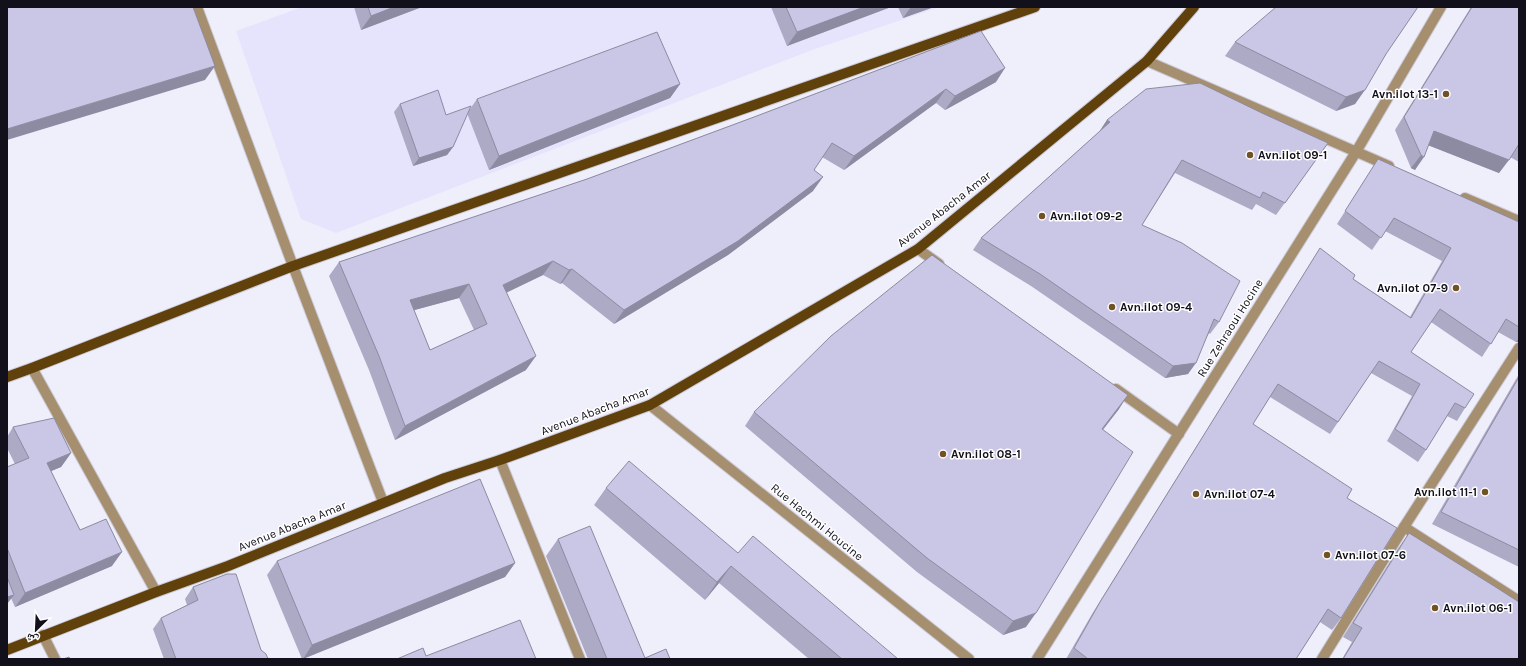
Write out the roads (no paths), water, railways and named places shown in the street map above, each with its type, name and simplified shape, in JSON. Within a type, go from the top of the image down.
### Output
[{"type":"main road","points":[[7,377],[293,266],[1035,7]]},
{"type":"main road","name":"Avenue Abacha Amar","points":[[7,650],[156,592],[229,570],[383,502],[445,478],[500,460],[650,405],[918,250],[1147,61],[1194,7]]},
{"type":"street","points":[[197,7],[293,266],[383,502]]},
{"type":"street","name":"Rue Zehraoui Hocine","points":[[1037,659],[1356,152],[1441,7]]},
{"type":"street","points":[[1147,61],[1399,170]]},
{"type":"street","points":[[1455,194],[1519,221]]},
{"type":"street","points":[[918,250],[944,268]]},
{"type":"street","points":[[1322,659],[1404,527],[1519,348]]},
{"type":"street","points":[[32,368],[156,592]]},
{"type":"street","points":[[1107,383],[1179,434]]},
{"type":"street","name":"Rue Hachmi Houcine","points":[[650,405],[969,659]]},
{"type":"street","points":[[500,460],[580,659]]},
{"type":"street","points":[[1404,527],[1519,601]]},
{"type":"street","points":[[43,636],[55,659]]},
{"type":"place","name":"Avn.ilot 13-1","points":[[1446,94]]},
{"type":"place","name":"Avn.ilot 09-1","points":[[1250,155]]},
{"type":"place","name":"Avn.ilot 09-2","points":[[1042,216]]},
{"type":"place","name":"Avn.ilot 07-9","points":[[1456,288]]},
{"type":"place","name":"Avn.ilot 09-4","points":[[1112,307]]},
{"type":"place","name":"Avn.ilot 08-1","points":[[943,454]]},
{"type":"place","name":"Avn.ilot 11-1","points":[[1485,492]]},
{"type":"place","name":"Avn.ilot 07-4","points":[[1196,494]]},
{"type":"place","name":"Avn.ilot 07-6","points":[[1327,555]]},
{"type":"place","name":"Avn.ilot 06-1","points":[[1435,608]]}]
